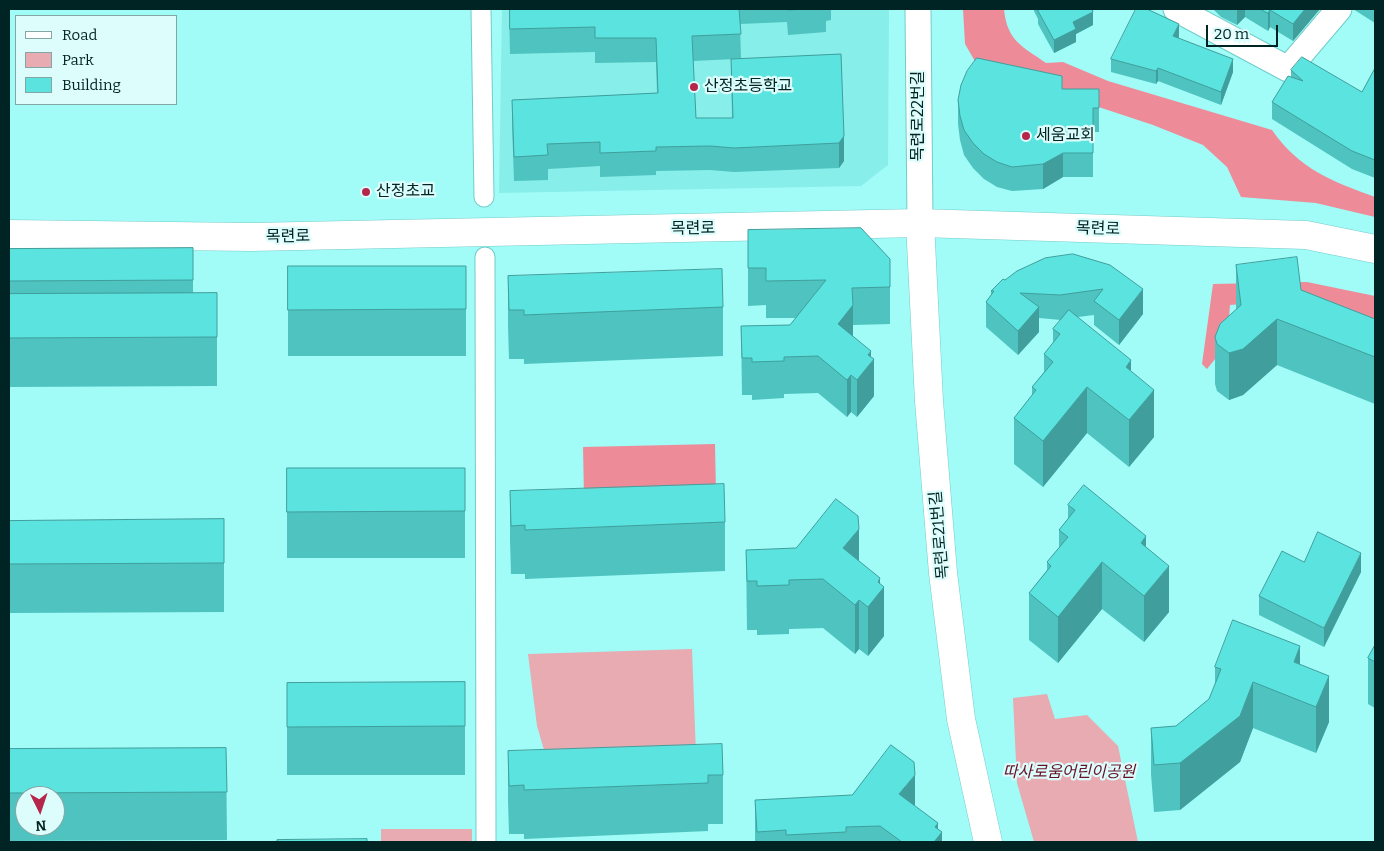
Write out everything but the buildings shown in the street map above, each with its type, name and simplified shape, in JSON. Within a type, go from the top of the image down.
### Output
[{"type":"main road","name":"목련로","points":[[9,234],[251,237],[920,223],[1306,235],[1375,249]]},
{"type":"main road","name":"목련로21번길","points":[[920,223],[929,401],[943,573],[961,720],[988,842]]},
{"type":"street","points":[[481,9],[484,197]]},
{"type":"street","name":"목련로22번길","points":[[918,9],[920,223]]},
{"type":"street","points":[[1176,9],[1288,69],[1339,9]]},
{"type":"street","points":[[485,257],[486,842]]},
{"type":"shaded area","name":"산정초등학교","points":[[502,9],[889,9],[888,165],[861,186],[499,193]]},
{"type":"shaded area","points":[[963,9],[1004,9],[1008,29],[1012,36],[1023,47],[1046,63],[1063,62],[1108,81],[1272,130],[1283,144],[1306,165],[1331,179],[1375,197],[1375,217],[1316,203],[1241,197],[1227,167],[1203,145],[1153,125],[1005,76],[976,63],[965,44]]},
{"type":"shaded area","points":[[1307,282],[1375,296],[1375,321],[1305,299],[1230,305],[1227,344],[1207,369],[1202,364],[1213,284]]},
{"type":"shaded area","points":[[715,444],[716,493],[584,497],[583,447]]},
{"type":"green space","points":[[692,649],[696,755],[547,760],[537,726],[528,654]]},
{"type":"green space","name":"따사로움어린이공원","points":[[1047,694],[1055,719],[1087,715],[1118,746],[1138,842],[1034,842],[1017,783],[1013,698]]},
{"type":"green space","points":[[381,829],[472,829],[472,842],[381,842]]},
{"type":"place","name":"산정초등학교","points":[[694,87]]},
{"type":"place","name":"세움교회","points":[[1026,136]]},
{"type":"place","name":"산정초교","points":[[366,192]]}]
